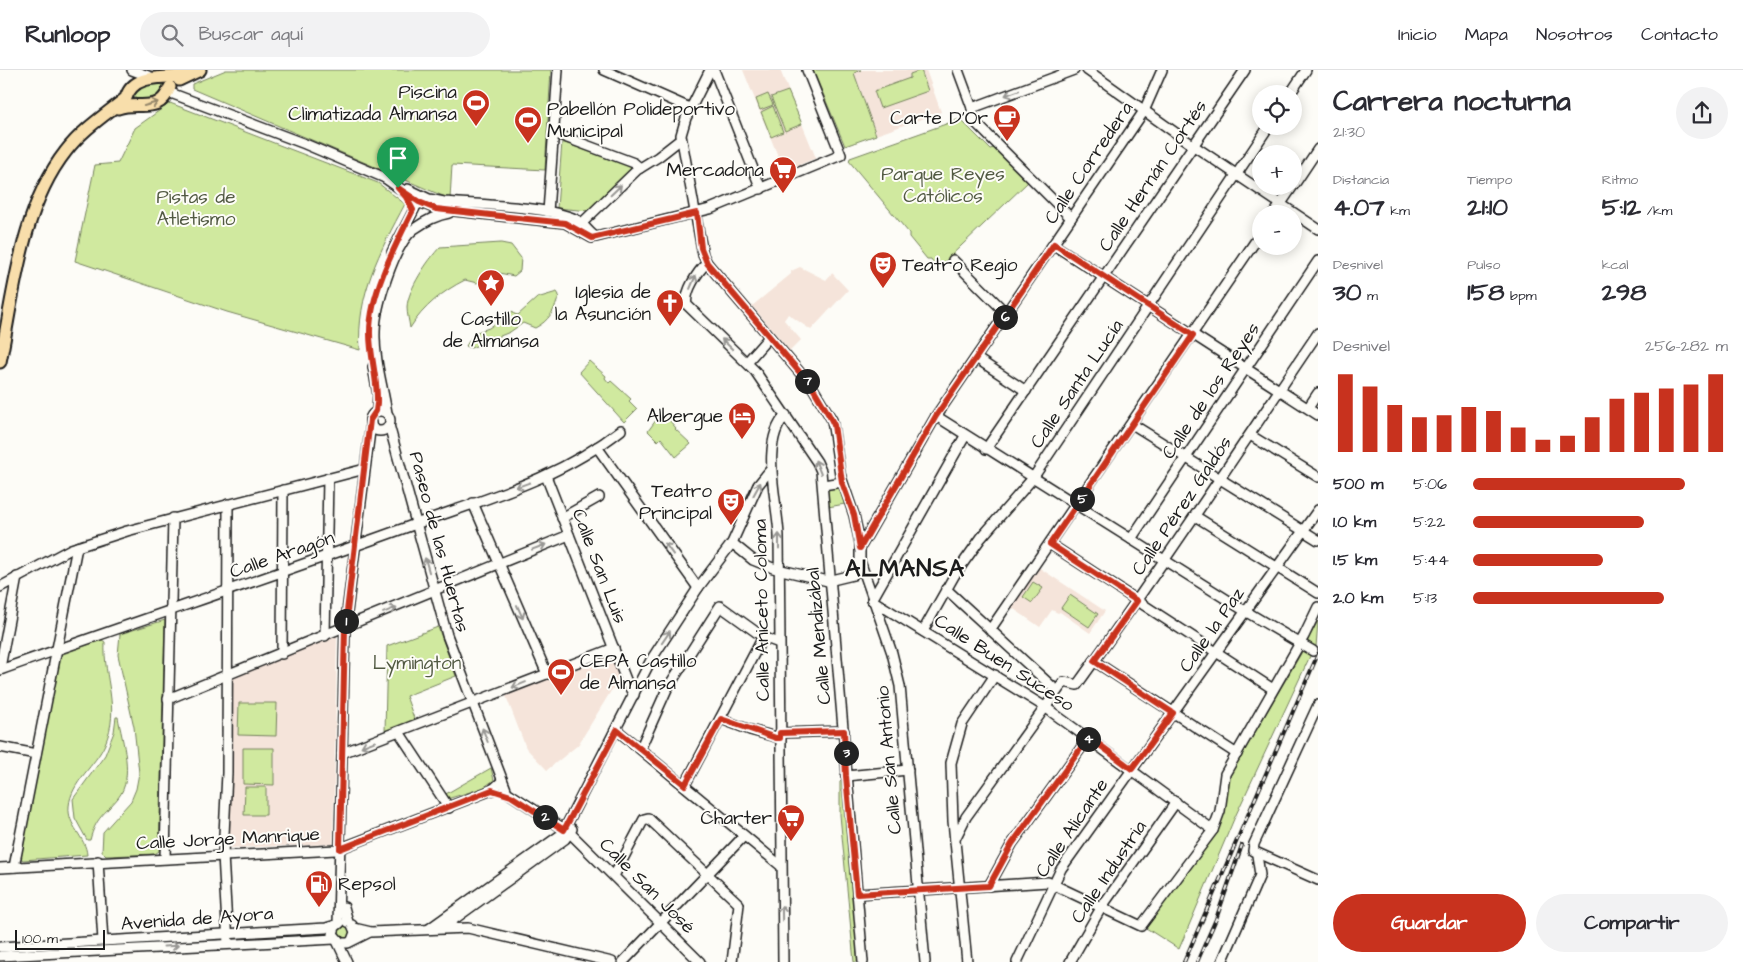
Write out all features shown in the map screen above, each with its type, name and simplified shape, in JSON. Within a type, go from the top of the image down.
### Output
[{"type":"main road","points":[[128,101],[143,107],[154,105],[163,99],[168,86],[184,76],[200,70]]},
{"type":"main road","points":[[128,101],[129,91],[151,77],[168,86]]},
{"type":"main road","points":[[0,362],[26,236],[36,201],[50,174],[66,151],[86,130],[110,111],[128,101]]},
{"type":"street","points":[[132,70],[151,77]]},
{"type":"street","points":[[548,216],[558,70]]},
{"type":"street","points":[[604,70],[690,108]]},
{"type":"street","points":[[707,263],[701,248],[697,213],[681,138],[683,124],[690,108],[712,70]]},
{"type":"street","points":[[712,70],[761,189]]},
{"type":"street","points":[[385,178],[406,197],[423,205],[457,212],[548,216],[565,223],[586,236],[597,238],[697,213],[761,189],[841,155],[808,70]]},
{"type":"street","points":[[958,70],[972,108],[972,120],[1071,218]]},
{"type":"street","points":[[972,108],[1050,74],[1074,70]]},
{"type":"street","points":[[1087,70],[1144,112],[1318,229]]},
{"type":"street","name":"Calle Corredera","points":[[860,548],[936,416],[1144,112],[1162,70]]},
{"type":"street","name":"Calle Hernán Cortés","points":[[986,449],[1245,70]]},
{"type":"street","points":[[1296,85],[1306,70]]},
{"type":"street","points":[[168,86],[385,178],[423,205],[428,214],[413,230],[396,256],[376,320],[375,343],[387,413],[390,419],[389,425],[381,430],[373,426]]},
{"type":"street","points":[[554,133],[634,163],[640,168]]},
{"type":"street","name":"Calle Santa Lucía","points":[[923,631],[946,589],[981,538],[1033,478],[1263,135]]},
{"type":"street","points":[[565,223],[581,224],[640,168],[658,157],[681,138]]},
{"type":"street","points":[[1302,173],[1318,149]]},
{"type":"street","points":[[1281,204],[1287,195]]},
{"type":"street","points":[[423,205],[573,218],[597,238]]},
{"type":"street","points":[[346,961],[333,932],[337,924],[342,848],[347,627],[373,426],[372,416],[376,411],[378,395],[370,336],[371,317],[394,248],[423,205]]},
{"type":"street","points":[[413,230],[440,215],[457,212]]},
{"type":"street","points":[[1054,244],[1318,415]]},
{"type":"street","points":[[990,630],[1077,506],[1252,246]]},
{"type":"street","points":[[953,260],[1007,314]]},
{"type":"street","name":"Calle de los Reyes","points":[[1131,539],[1318,261]]},
{"type":"street","name":"Calle San Antonio","points":[[707,263],[813,388],[834,425],[842,482],[854,515],[860,548],[860,560],[898,676],[925,962]]},
{"type":"street","name":"Calle Mendizábal","points":[[707,263],[698,273],[686,300],[687,306],[747,362],[817,462],[823,485],[863,962]]},
{"type":"street","name":"Calle Pérez Galdós","points":[[1057,691],[1064,682],[1077,685],[1166,560],[1318,333]]},
{"type":"street","points":[[747,362],[769,338]]},
{"type":"street","points":[[976,358],[1026,391]]},
{"type":"street","points":[[1308,408],[1318,393]]},
{"type":"street","points":[[376,411],[387,413]]},
{"type":"street","points":[[442,929],[566,839],[567,831],[651,660],[698,588],[732,543],[758,486],[771,468],[776,432],[783,412]]},
{"type":"street","points":[[936,416],[1245,611],[1313,651]]},
{"type":"street","points":[[1132,424],[1318,540]]},
{"type":"street","name":"Paseo de las Huertas","points":[[389,425],[447,635],[502,781],[511,796],[567,831]]},
{"type":"street","points":[[358,546],[365,469],[373,426]]},
{"type":"street","name":"Calle Aragón","points":[[0,669],[358,546],[546,476],[597,447],[621,430]]},
{"type":"street","points":[[1250,435],[1318,477]]},
{"type":"street","points":[[872,600],[965,436]]},
{"type":"street","points":[[597,447],[698,588]]},
{"type":"street","name":"Calle Aniceto Coloma","points":[[771,468],[779,523],[783,962]]},
{"type":"street","points":[[0,587],[77,547],[173,518],[365,469]]},
{"type":"street","name":"Calle San Luis","points":[[546,476],[634,695]]},
{"type":"street","points":[[325,636],[328,478]]},
{"type":"street","points":[[823,485],[842,482]]},
{"type":"street","points":[[282,654],[283,490]]},
{"type":"street","points":[[562,518],[599,497]]},
{"type":"street","points":[[228,504],[223,855],[228,943]]},
{"type":"street","points":[[473,504],[547,674]]},
{"type":"street","name":"Calle la Paz","points":[[1132,769],[1318,510]]},
{"type":"street","points":[[1195,516],[1318,593]]},
{"type":"street","points":[[165,858],[173,518]]},
{"type":"street","points":[[168,699],[227,677],[569,535]]},
{"type":"street","points":[[732,543],[754,560],[779,570],[831,581],[853,575],[860,560]]},
{"type":"street","points":[[1050,544],[1273,689]]},
{"type":"street","points":[[14,867],[77,547]]},
{"type":"street","points":[[0,669],[17,577]]},
{"type":"street","points":[[946,589],[1057,691],[966,817],[955,839]]},
{"type":"street","name":"Calle Buen Suceso","points":[[872,600],[1045,707],[1089,737],[1213,830]]},
{"type":"street","points":[[641,747],[667,689],[720,606],[763,637],[779,643]]},
{"type":"street","points":[[857,894],[1046,882],[1141,926],[1213,830],[1220,811],[1225,774],[1300,644],[1318,608]]},
{"type":"street","points":[[685,785],[763,637]]},
{"type":"street","points":[[344,752],[614,648]]},
{"type":"street","points":[[1094,661],[1237,754]]},
{"type":"street","points":[[967,962],[952,810],[952,759],[962,724],[995,675]]},
{"type":"street","points":[[1318,705],[1254,844],[1253,851],[1257,855],[1318,880]]},
{"type":"street","points":[[721,719],[759,733],[780,736],[844,731]]},
{"type":"street","points":[[617,730],[641,747],[781,866]]},
{"type":"street","points":[[399,732],[449,808]]},
{"type":"street","points":[[989,886],[1012,844],[1089,737]]},
{"type":"street","points":[[0,747],[36,754]]},
{"type":"street","name":"Calle Alicante","points":[[1017,962],[1052,884],[1132,769]]},
{"type":"street","points":[[846,776],[908,770]]},
{"type":"street","name":"Calle Jorge Manrique","points":[[0,868],[342,848],[492,790],[502,781]]},
{"type":"street","points":[[492,790],[511,796]]},
{"type":"street","name":"Calle Industria","points":[[1070,962],[1102,908],[1176,802]]},
{"type":"street","points":[[614,876],[645,818],[648,818],[740,905],[732,962]]},
{"type":"street","points":[[429,929],[567,831]]},
{"type":"street","name":"Calle San José","points":[[567,831],[700,962]]},
{"type":"street","points":[[623,962],[744,836]]},
{"type":"street","points":[[342,848],[344,910],[355,934],[350,942],[346,961]]},
{"type":"street","points":[[1222,962],[1260,875],[1257,855]]},
{"type":"street","points":[[98,862],[98,944]]},
{"type":"street","points":[[464,912],[462,920],[468,928]]},
{"type":"street","points":[[337,924],[351,925],[371,932],[468,928],[612,962]]},
{"type":"street","name":"Avenida de Ayora","points":[[113,945],[227,934],[326,928],[337,924]]},
{"type":"street","points":[[336,940],[350,942],[371,932]]},
{"type":"street","name":"Avenida de Ayora","points":[[0,946],[336,940]]},
{"type":"street","name":"Avenida de Ayora","points":[[0,956],[58,957],[98,944]]},
{"type":"shaded area","points":[[743,70],[780,70],[816,158],[784,171]]},
{"type":"shaded area","points":[[853,70],[926,70],[941,112],[876,135]]},
{"type":"shaded area","points":[[800,267],[826,280],[832,273],[848,290],[811,330],[788,314],[784,320],[801,340],[790,351],[752,306],[791,274],[791,271]]},
{"type":"shaded area","points":[[1038,567],[1105,611],[1090,633],[1060,612],[1052,610],[1040,627],[1011,607]]},
{"type":"shaded area","points":[[337,636],[333,844],[228,848],[230,679]]},
{"type":"shaded area","points":[[610,655],[621,680],[611,691],[578,745],[547,770],[526,748],[506,696]]},
{"type":"green space","points":[[226,70],[551,70],[545,170],[452,165],[450,199],[192,89],[192,84]]},
{"type":"green space","points":[[813,70],[861,70],[854,73],[876,135],[845,146]]},
{"type":"green space","points":[[921,70],[928,91],[880,108],[874,91],[910,78],[910,74]]},
{"type":"green space","points":[[165,83],[157,96],[141,100],[133,97],[145,84]]},
{"type":"green space","points":[[788,91],[802,124],[785,131],[771,97]]},
{"type":"green space","points":[[768,94],[773,105],[760,110],[756,99]]},
{"type":"green space","name":"Pistas de Atletismo","points":[[170,103],[378,183],[405,204],[379,256],[366,292],[360,330],[360,350],[227,312],[75,261],[95,165],[118,163],[135,128]]},
{"type":"green space","points":[[773,106],[783,132],[771,137],[761,112]]},
{"type":"green space","name":"Parque Reyes Católicos","points":[[960,119],[990,149],[994,148],[1028,182],[940,266],[936,266],[931,259],[927,259],[909,237],[909,233],[849,161],[850,158]]},
{"type":"green space","points":[[562,142],[634,167],[589,211],[557,208]]},
{"type":"green space","points":[[501,243],[511,245],[521,258],[520,271],[514,276],[499,273],[477,283],[465,280],[434,300],[410,328],[408,300],[425,267],[440,247]]},
{"type":"green space","points":[[557,292],[559,295],[556,306],[548,318],[535,328],[523,323],[510,332],[471,348],[466,346],[474,333],[489,328],[513,311],[514,314],[518,315],[537,298]]},
{"type":"green space","points":[[589,361],[606,376],[605,378],[609,383],[611,381],[631,399],[629,401],[637,409],[624,422],[579,372]]},
{"type":"green space","points":[[662,412],[675,429],[691,444],[676,457],[661,438],[658,441],[648,431]]},
{"type":"green space","points":[[839,485],[845,504],[828,507],[826,487]]},
{"type":"green space","points":[[1033,582],[1043,588],[1032,603],[1023,597]]},
{"type":"green space","points":[[1070,595],[1098,614],[1089,627],[1061,608]]},
{"type":"green space","points":[[165,620],[159,851],[155,854],[106,856],[102,852],[103,832],[131,801],[136,789],[139,773],[134,727],[118,655],[120,634]]},
{"type":"green space","points":[[1318,621],[1316,647],[1307,641]]},
{"type":"green space","name":"Lymington","points":[[438,627],[456,676],[406,696],[415,721],[385,732],[387,646]]},
{"type":"green space","points":[[102,640],[105,642],[112,705],[110,731],[101,752],[74,789],[69,806],[71,820],[86,849],[87,855],[23,860],[20,858],[60,655]]},
{"type":"green space","points":[[1303,650],[1311,654],[1234,819],[1179,949],[1146,928],[1217,831],[1230,775]]},
{"type":"green space","points":[[239,703],[277,703],[276,736],[238,735]]},
{"type":"green space","points":[[116,717],[118,717],[126,759],[126,780],[118,798],[95,826],[90,840],[87,840],[75,818],[73,799],[105,755],[114,732]]},
{"type":"green space","points":[[243,748],[274,748],[274,785],[243,784]]},
{"type":"green space","points":[[491,768],[494,780],[483,788],[447,799],[444,795]]},
{"type":"green space","points":[[846,776],[863,962],[854,962],[840,815],[840,782]]},
{"type":"green space","points":[[245,787],[266,787],[266,815],[244,815]]},
{"type":"green space","points":[[344,926],[349,928],[351,933],[349,938],[344,940],[339,938],[337,933],[339,928]]},
{"type":"railway","points":[[1184,962],[1318,654]]},
{"type":"railway","points":[[1197,962],[1216,919],[1242,845]]},
{"type":"place","name":"Piscina Climatizada Almansa","points":[[476,127]]},
{"type":"place","name":"Carte D'Or","points":[[1007,142]]},
{"type":"place","name":"Pabellón Polideportivo Municipal","points":[[528,144]]},
{"type":"place","name":"Mercadona","points":[[783,194]]},
{"type":"place","name":"Teatro Regio","points":[[883,289]]},
{"type":"place","name":"Castillo de Almansa","points":[[491,307]]},
{"type":"place","name":"Iglesia de la Asunción","points":[[670,327]]},
{"type":"place","name":"Albergue","points":[[742,440]]},
{"type":"place","name":"Teatro Principal","points":[[731,526]]},
{"type":"place","name":"CEPA Castillo de Almansa","points":[[561,696]]},
{"type":"place","name":"Charter","points":[[791,842]]},
{"type":"place","name":"Repsol","points":[[319,908]]},
{"type":"district","name":"ALMANSA","points":[[905,569]]},
{"type":"route","points":[[398,188],[419,202],[436,209],[565,223],[592,238],[697,213],[701,248],[707,263],[813,388],[834,425],[838,466],[854,515],[860,548],[926,431],[1054,244],[1193,335],[1050,544],[1137,601],[1094,661],[1173,713],[1132,769],[1089,737],[1012,844],[989,886],[857,894],[846,776],[844,731],[780,733],[780,738],[776,738],[721,719],[685,785],[641,747],[617,730],[564,830],[511,796],[492,790],[340,849],[345,628],[370,420],[376,411],[378,395],[371,350],[370,324],[373,309],[394,248],[413,210],[406,197],[398,188]]}]
